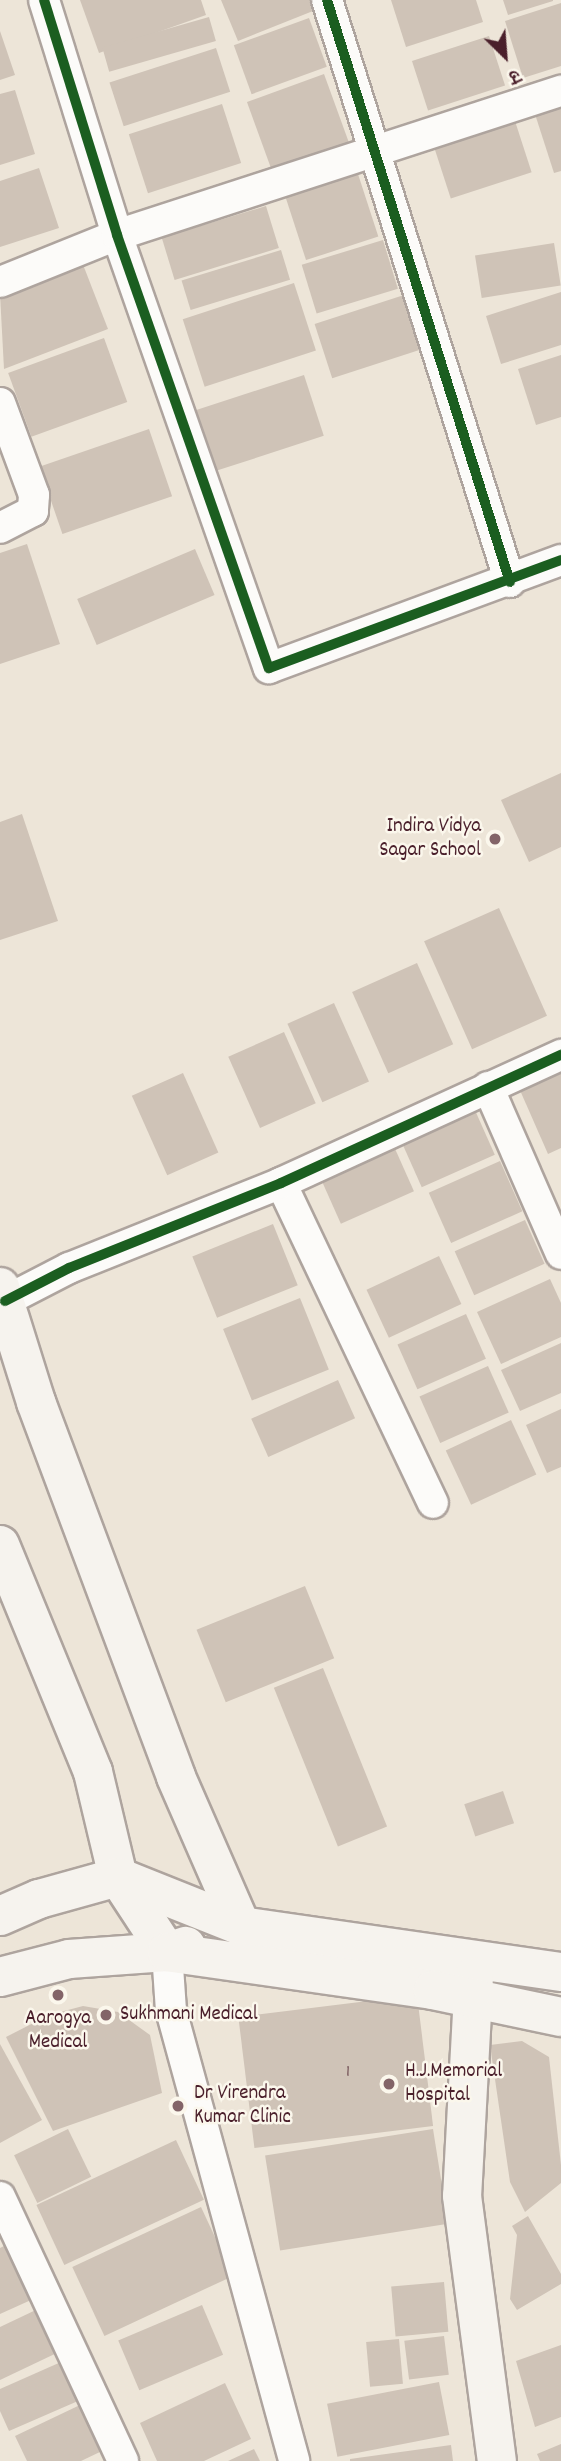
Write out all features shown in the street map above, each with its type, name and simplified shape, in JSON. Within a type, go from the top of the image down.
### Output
[{"type":"main road","points":[[2,1294],[36,1402],[176,1777],[241,1926]]},
{"type":"main road","points":[[0,1545],[93,1772],[118,1877],[167,1952]]},
{"type":"main road","points":[[0,1916],[39,1899],[118,1877],[241,1926],[475,1957],[561,1972]]},
{"type":"main road","points":[[167,1952],[241,1926]]},
{"type":"main road","points":[[0,1977],[69,1959],[167,1952],[433,1990],[561,2017]]},
{"type":"main road","points":[[475,1957],[462,2196],[498,2461]]},
{"type":"street","points":[[44,0],[117,236],[269,668],[510,582],[561,560]]},
{"type":"street","points":[[327,0],[372,153],[510,582]]},
{"type":"street","points":[[0,282],[117,236],[561,91]]},
{"type":"street","points":[[0,403],[34,495],[33,511],[0,528]]},
{"type":"street","points":[[2,1294],[281,1183],[561,1055]]},
{"type":"street","points":[[488,1087],[561,1254]]},
{"type":"street","points":[[281,1183],[433,1503]]},
{"type":"street","points":[[167,1952],[171,2010],[294,2461]]},
{"type":"street","points":[[0,2197],[122,2461]]},
{"type":"building","points":[[80,0],[201,0],[206,15],[99,53]]},
{"type":"building","points":[[221,0],[314,0],[318,9],[238,41]]},
{"type":"building","points":[[391,0],[476,0],[483,22],[406,47]]},
{"type":"building","points":[[503,0],[553,0],[553,1],[508,15]]},
{"type":"building","points":[[561,3],[561,66],[523,78],[505,21]]},
{"type":"building","points":[[209,17],[216,41],[109,72],[102,48]]},
{"type":"building","points":[[309,18],[327,67],[252,94],[234,45]]},
{"type":"building","points":[[0,31],[15,75],[0,80]]},
{"type":"building","points":[[489,36],[505,85],[428,110],[412,61]]},
{"type":"building","points":[[216,48],[230,92],[124,126],[109,83]]},
{"type":"building","points":[[324,74],[349,142],[272,170],[247,102]]},
{"type":"building","points":[[15,90],[35,154],[0,165],[0,94]]},
{"type":"building","points":[[561,103],[561,171],[554,173],[534,111]]},
{"type":"building","points":[[222,104],[241,163],[148,193],[129,134]]},
{"type":"building","points":[[514,118],[532,172],[451,198],[433,144]]},
{"type":"building","points":[[39,168],[59,228],[0,247],[0,181]]},
{"type":"building","points":[[357,171],[378,237],[306,260],[285,194]]},
{"type":"building","points":[[266,206],[279,248],[175,280],[162,238]]},
{"type":"building","points":[[383,240],[398,289],[317,314],[302,265]]},
{"type":"building","points":[[554,243],[561,285],[482,298],[475,256]]},
{"type":"building","points":[[281,250],[290,280],[191,310],[182,280]]},
{"type":"building","points":[[82,262],[108,329],[4,369],[0,294]]},
{"type":"building","points":[[294,283],[316,351],[205,387],[183,319]]},
{"type":"building","points":[[561,292],[561,345],[501,364],[486,316]]},
{"type":"building","points":[[404,295],[422,349],[332,378],[315,324]]},
{"type":"building","points":[[104,338],[127,402],[31,437],[8,373]]},
{"type":"building","points":[[561,355],[561,417],[536,425],[518,369]]},
{"type":"building","points":[[304,375],[324,436],[215,471],[196,410]]},
{"type":"building","points":[[149,429],[172,496],[62,534],[39,467]]},
{"type":"building","points":[[27,544],[60,644],[0,664],[0,553]]},
{"type":"building","points":[[195,549],[215,595],[97,645],[77,599]]},
{"type":"building","points":[[561,773],[561,847],[529,862],[501,800]]},
{"type":"building","points":[[22,814],[58,921],[0,940],[0,822]]},
{"type":"building","points":[[499,908],[547,1016],[472,1049],[424,941]]},
{"type":"building","points":[[417,963],[453,1044],[388,1073],[352,992]]},
{"type":"building","points":[[334,1003],[369,1082],[322,1102],[287,1024]]},
{"type":"building","points":[[284,1032],[316,1103],[260,1128],[228,1057]]},
{"type":"building","points":[[561,1069],[561,1148],[548,1154],[519,1088]]},
{"type":"building","points":[[183,1073],[218,1152],[167,1175],[132,1096]]},
{"type":"building","points":[[470,1099],[495,1155],[422,1187],[397,1132]]},
{"type":"building","points":[[392,1142],[414,1191],[341,1224],[319,1175]]},
{"type":"building","points":[[500,1161],[522,1211],[451,1243],[429,1193]]},
{"type":"building","points":[[525,1220],[545,1264],[474,1295],[455,1251]]},
{"type":"building","points":[[273,1224],[298,1285],[217,1318],[192,1257]]},
{"type":"building","points":[[439,1256],[461,1304],[389,1338],[366,1290]]},
{"type":"building","points":[[550,1279],[561,1303],[561,1337],[501,1364],[477,1312]]},
{"type":"building","points":[[300,1298],[329,1369],[252,1400],[223,1329]]},
{"type":"building","points":[[466,1314],[486,1359],[417,1389],[397,1345]]},
{"type":"building","points":[[561,1343],[561,1393],[520,1411],[501,1370]]},
{"type":"building","points":[[488,1366],[509,1413],[440,1443],[419,1397]]},
{"type":"building","points":[[338,1380],[355,1418],[268,1457],[251,1419]]},
{"type":"building","points":[[561,1409],[561,1467],[547,1473],[526,1425]]},
{"type":"building","points":[[511,1420],[536,1474],[471,1505],[446,1450]]},
{"type":"building","points":[[305,1586],[334,1658],[226,1702],[197,1630]]},
{"type":"building","points":[[323,1668],[387,1827],[338,1846],[274,1688]]},
{"type":"building","points":[[503,1791],[514,1823],[475,1836],[464,1804]]},
{"type":"building","points":[[417,1995],[433,2126],[254,2148],[238,2017]]},
{"type":"building","points":[[83,2006],[118,2012],[150,2035],[162,2093],[53,2131],[6,2037],[49,2015]]},
{"type":"building","points":[[522,2041],[549,2057],[561,2165],[561,2183],[525,2212],[510,2182],[490,2045]]},
{"type":"building","points":[[0,2044],[42,2120],[0,2143]]},
{"type":"building","points":[[68,2129],[91,2177],[37,2203],[14,2155]]},
{"type":"building","points":[[433,2129],[448,2224],[280,2250],[265,2156]]},
{"type":"building","points":[[176,2140],[204,2200],[64,2265],[36,2205]]},
{"type":"building","points":[[201,2207],[233,2276],[104,2336],[72,2267]]},
{"type":"building","points":[[528,2216],[561,2274],[561,2284],[517,2310],[510,2299],[517,2235],[512,2226]]},
{"type":"building","points":[[6,2245],[31,2300],[0,2314],[0,2248]]},
{"type":"building","points":[[444,2282],[448,2332],[396,2336],[391,2287]]},
{"type":"building","points":[[202,2305],[223,2355],[139,2390],[118,2341]]},
{"type":"building","points":[[40,2308],[61,2351],[0,2380],[0,2327]]},
{"type":"building","points":[[444,2336],[449,2375],[409,2380],[404,2341]]},
{"type":"building","points":[[399,2339],[403,2384],[370,2387],[366,2342]]},
{"type":"building","points":[[561,2345],[561,2417],[535,2427],[516,2361]]},
{"type":"building","points":[[61,2362],[78,2401],[9,2431],[0,2411],[0,2389]]},
{"type":"building","points":[[439,2382],[449,2435],[337,2457],[327,2404]]},
{"type":"building","points":[[225,2383],[251,2439],[204,2461],[157,2461],[140,2423]]},
{"type":"building","points":[[80,2405],[102,2451],[81,2461],[27,2461],[15,2436]]},
{"type":"building","points":[[561,2444],[561,2461],[540,2461],[537,2454]]},
{"type":"building","points":[[451,2445],[453,2461],[350,2461],[350,2459]]},
{"type":"building","points":[[254,2449],[260,2461],[228,2461]]},
{"type":"cycle path","points":[[44,0],[117,235],[269,668],[561,560]]},
{"type":"cycle path","points":[[327,0],[510,582]]},
{"type":"cycle path","points":[[5,1301],[69,1268],[281,1183],[561,1055]]},
{"type":"place","name":"Indira Vidya Sagar School","points":[[495,839]]},
{"type":"place","name":"Aarogya Medical","points":[[58,1995]]},
{"type":"place","name":"Sukhmani Medical","points":[[106,2015]]},
{"type":"place","name":"H.J.Memorial Hospital","points":[[389,2084]]},
{"type":"place","name":"Dr Virendra Kumar Clinic","points":[[178,2106]]}]
